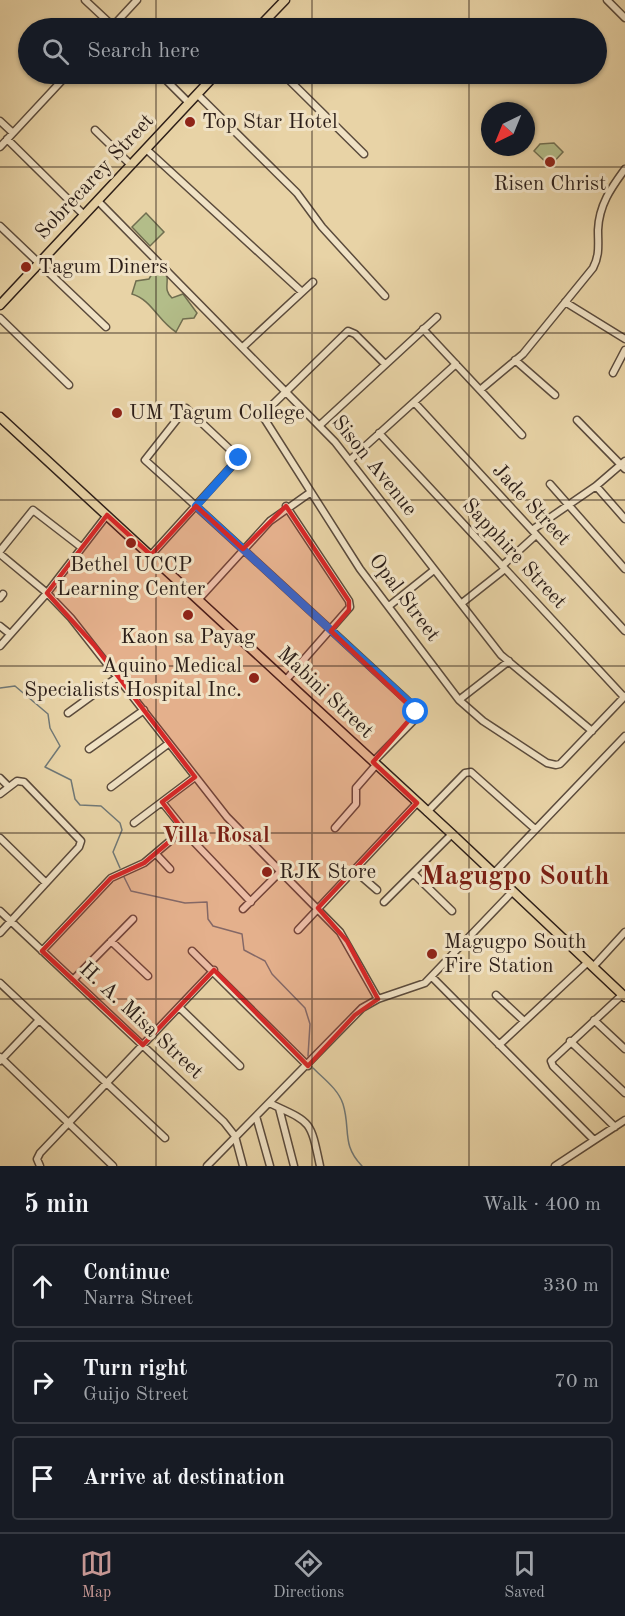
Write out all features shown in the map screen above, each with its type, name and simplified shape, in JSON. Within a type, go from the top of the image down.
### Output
[{"type":"main road","points":[[268,18],[285,0]]},
{"type":"main road","name":"Sobrecarey Street","points":[[0,306],[206,84]]},
{"type":"main road","name":"Mabini Street","points":[[0,417],[624,996]]},
{"type":"street","points":[[85,0],[103,18]]},
{"type":"street","points":[[122,18],[137,0]]},
{"type":"street","points":[[607,0],[625,18]]},
{"type":"street","points":[[0,147],[59,84]]},
{"type":"street","points":[[170,84],[189,103]]},
{"type":"street","points":[[293,84],[364,154]]},
{"type":"street","points":[[197,94],[297,193],[322,227],[385,296]]},
{"type":"street","points":[[0,121],[13,133]]},
{"type":"street","points":[[95,130],[131,165]]},
{"type":"street","points":[[7,139],[84,215]]},
{"type":"street","points":[[146,149],[302,292]]},
{"type":"street","points":[[480,390],[516,360],[597,260],[598,229],[604,199],[625,169]]},
{"type":"street","name":"Sison Avenue","points":[[98,201],[320,425],[509,662],[592,731]]},
{"type":"street","points":[[0,226],[106,327]]},
{"type":"street","points":[[244,346],[313,282]]},
{"type":"street","points":[[565,302],[589,320],[625,339]]},
{"type":"street","points":[[320,425],[437,317]]},
{"type":"street","points":[[0,318],[69,385]]},
{"type":"street","points":[[423,329],[522,435]]},
{"type":"street","points":[[286,390],[348,331],[356,334],[385,364]]},
{"type":"street","points":[[613,373],[625,350]]},
{"type":"street","points":[[516,360],[555,395]]},
{"type":"street","points":[[350,460],[456,364]]},
{"type":"street","name":"Opal Street","points":[[286,390],[262,415],[360,569],[459,700],[502,733],[547,763],[556,765],[592,731]]},
{"type":"street","name":"Jade Street","points":[[414,402],[625,631]]},
{"type":"street","points":[[151,555],[196,506],[239,458],[186,408],[145,460],[196,506],[331,630],[416,712],[414,720],[356,788],[356,804],[335,828]]},
{"type":"street","points":[[462,603],[504,567],[534,532],[568,504],[624,465],[577,420]]},
{"type":"street","name":"Sapphire Street","points":[[379,433],[625,697]]},
{"type":"street","points":[[550,484],[625,569]]},
{"type":"street","points":[[596,486],[625,519]]},
{"type":"street","points":[[198,600],[243,549],[286,506],[311,492]]},
{"type":"street","points":[[285,681],[349,610],[349,601],[286,506]]},
{"type":"street","points":[[81,547],[33,510],[0,552],[47,593],[119,676],[168,744],[240,832],[318,908],[347,941],[378,999]]},
{"type":"street","points":[[0,646],[47,593],[107,515]]},
{"type":"street","points":[[389,606],[434,570]]},
{"type":"street","points":[[0,626],[10,634]]},
{"type":"street","points":[[459,700],[509,662]]},
{"type":"street","points":[[68,713],[119,676]]},
{"type":"street","points":[[592,731],[625,697]]},
{"type":"street","points":[[89,749],[144,711]]},
{"type":"street","points":[[494,873],[625,736]]},
{"type":"street","points":[[111,787],[168,744]]},
{"type":"street","points":[[428,812],[465,773],[471,772],[536,829]]},
{"type":"street","points":[[134,823],[195,777]]},
{"type":"street","points":[[0,778],[8,786]]},
{"type":"street","points":[[0,794],[8,786],[20,781],[29,786],[81,841],[80,847],[0,933]]},
{"type":"street","points":[[162,802],[183,830],[251,902]]},
{"type":"street","points":[[298,930],[417,803]]},
{"type":"street","points":[[42,951],[111,878],[138,866],[156,854],[183,830]]},
{"type":"street","points":[[384,902],[452,834]]},
{"type":"street","points":[[0,838],[46,883]]},
{"type":"street","points":[[156,854],[170,869]]},
{"type":"street","points":[[354,870],[377,890]]},
{"type":"street","points":[[243,909],[280,872]]},
{"type":"street","points":[[413,873],[452,911]]},
{"type":"street","points":[[207,1166],[213,1163],[235,1136],[308,1066],[355,1015],[378,999],[418,988],[432,977],[513,891]]},
{"type":"street","name":"H. A. Misa Street","points":[[0,911],[235,1136]]},
{"type":"street","points":[[73,980],[133,920]]},
{"type":"street","points":[[499,1045],[625,932]]},
{"type":"street","points":[[111,941],[148,976]]},
{"type":"street","points":[[192,951],[214,970],[308,1066]]},
{"type":"street","points":[[40,1166],[38,1155],[214,970]]},
{"type":"street","points":[[432,977],[594,1140]]},
{"type":"street","points":[[0,983],[165,1138]]},
{"type":"street","points":[[496,996],[524,1021]]},
{"type":"street","points":[[615,1127],[553,1066],[552,1058],[624,996]]},
{"type":"street","points":[[179,1007],[240,1066]]},
{"type":"street","points":[[39,1020],[1,1059],[114,1166]]},
{"type":"street","points":[[594,1020],[625,1049]]},
{"type":"street","points":[[570,1041],[625,1093]]},
{"type":"street","points":[[269,1103],[301,1117],[308,1123],[312,1129],[320,1166]]},
{"type":"street","points":[[279,1108],[294,1166]]},
{"type":"street","points":[[256,1116],[270,1166]]},
{"type":"street","points":[[558,1165],[625,1120]]},
{"type":"street","points":[[235,1136],[243,1166]]},
{"type":"highlighted area","points":[[196,506],[243,549],[286,506],[349,601],[349,610],[331,631],[416,712],[373,762],[417,803],[318,908],[347,941],[378,999],[355,1015],[308,1066],[214,970],[143,1045],[42,951],[111,878],[144,863],[183,830],[162,802],[195,777],[94,645],[47,593],[107,515],[151,555]]},
{"type":"green space","points":[[554,143],[563,152],[550,166],[535,152],[540,144]]},
{"type":"green space","points":[[146,213],[164,232],[150,246],[132,227]]},
{"type":"green space","points":[[156,267],[167,276],[167,290],[172,298],[183,294],[197,313],[194,318],[183,319],[176,332],[145,301],[132,294],[136,281],[149,279]]},
{"type":"waterway","points":[[0,688],[15,686],[48,714],[50,728],[60,746],[45,767],[71,780],[75,799],[80,805],[101,806],[120,823],[122,830],[113,852],[120,868]]},
{"type":"waterway","points":[[123,875],[131,891],[185,903],[207,902],[208,919],[213,926],[242,934],[244,950],[265,961],[272,974],[305,1008],[310,1024],[308,1056]]},
{"type":"waterway","points":[[313,1068],[330,1084],[341,1099],[351,1151],[362,1166]]},
{"type":"place","name":"Top Star Hotel","points":[[190,122]]},
{"type":"place","name":"Risen Christ","points":[[550,162]]},
{"type":"place","name":"Tagum Diners","points":[[26,267]]},
{"type":"place","name":"UM Tagum College","points":[[117,413]]},
{"type":"place","name":"Bethel UCCP Learning Center","points":[[131,543]]},
{"type":"place","name":"Kaon sa Payag","points":[[188,615]]},
{"type":"place","name":"Aquino Medical Specialists Hospital Inc.","points":[[254,678]]},
{"type":"place","name":"RJK Store","points":[[267,872]]},
{"type":"place","name":"Magugpo South Fire Station","points":[[432,954]]},
{"type":"district","name":"Villa Rosal","points":[[216,836]]},
{"type":"district","name":"Magugpo South","points":[[515,876]]},
{"type":"route","points":[[239,458],[196,506],[410,703],[416,712]]}]
